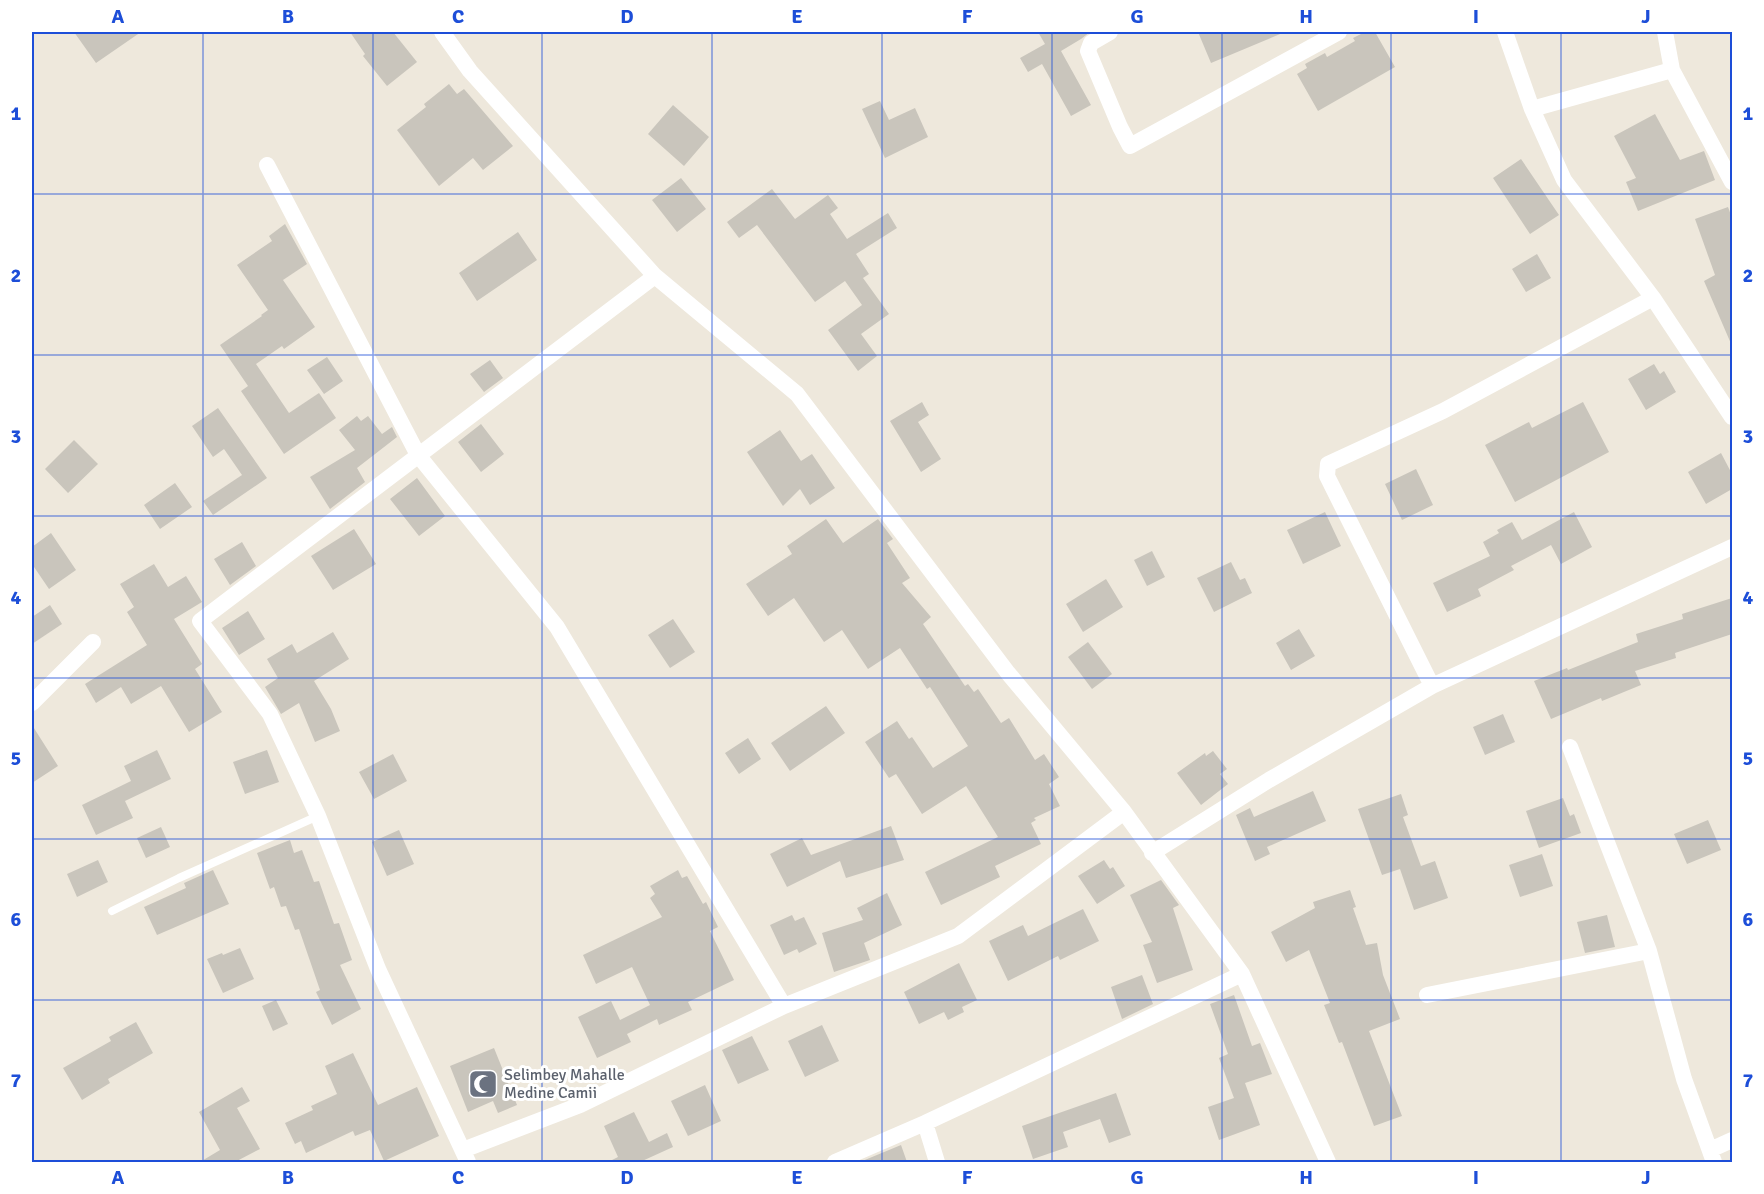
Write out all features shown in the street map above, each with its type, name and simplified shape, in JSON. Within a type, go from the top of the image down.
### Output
[{"type":"street","points":[[442,32],[470,71],[655,276],[796,394],[1008,674],[1124,812],[1242,974],[1328,1162]]},
{"type":"street","points":[[1110,32],[1091,43],[1088,51],[1130,146],[1339,32]]},
{"type":"street","points":[[1505,32],[1532,109],[1564,180],[1653,298],[1732,417]]},
{"type":"street","points":[[1665,32],[1672,70],[1732,182]]},
{"type":"street","points":[[1532,109],[1672,70]]},
{"type":"street","points":[[267,165],[418,455],[557,627],[784,1006]]},
{"type":"street","points":[[655,276],[200,621],[270,714],[318,816],[378,969],[466,1156],[580,1105],[784,1006],[958,936],[1124,812]]},
{"type":"street","points":[[1432,686],[1327,476],[1328,464],[1443,411],[1653,298]]},
{"type":"street","points":[[1152,853],[1269,780],[1432,686],[1732,547]]},
{"type":"street","points":[[32,703],[93,642]]},
{"type":"street","points":[[1570,747],[1649,951],[1684,1079],[1712,1156],[1732,1140]]},
{"type":"street","points":[[1428,995],[1649,951]]},
{"type":"street","points":[[835,1162],[925,1123],[1242,974]]},
{"type":"street","points":[[925,1123],[937,1162]]},
{"type":"lane","points":[[112,911],[179,878],[318,816]]},
{"type":"building","points":[[74,32],[141,32],[96,63]]},
{"type":"building","points":[[350,32],[393,32],[417,62],[387,86],[363,56],[365,54]]},
{"type":"building","points":[[1038,32],[1090,32],[1061,51],[1091,105],[1071,116],[1042,64],[1028,72],[1020,58],[1045,44]]},
{"type":"building","points":[[1198,32],[1285,32],[1211,63]]},
{"type":"building","points":[[1365,32],[1375,32],[1395,67],[1318,111],[1297,74],[1307,68],[1305,64],[1325,53],[1327,57],[1355,41],[1353,38]]},
{"type":"building","points":[[449,84],[457,94],[464,89],[513,146],[483,170],[473,158],[439,186],[397,130],[426,107],[424,104]]},
{"type":"building","points":[[880,101],[889,120],[915,108],[928,137],[885,158],[862,109]]},
{"type":"building","points":[[673,105],[709,137],[684,166],[648,134]]},
{"type":"building","points":[[1655,114],[1680,160],[1704,151],[1715,180],[1638,211],[1626,182],[1636,178],[1614,136]]},
{"type":"building","points":[[1521,159],[1559,215],[1530,234],[1493,178]]},
{"type":"building","points":[[681,178],[706,209],[677,232],[652,200]]},
{"type":"building","points":[[772,189],[795,219],[828,195],[838,208],[830,214],[847,239],[888,213],[897,228],[856,254],[869,274],[863,278],[889,314],[861,334],[877,356],[858,371],[828,330],[862,305],[845,281],[815,302],[757,225],[739,238],[727,222]]},
{"type":"building","points":[[1728,207],[1732,218],[1732,346],[1704,281],[1715,275],[1695,219]]},
{"type":"building","points":[[285,224],[307,264],[283,280],[315,327],[284,349],[282,346],[256,364],[289,413],[319,393],[336,418],[284,454],[241,391],[248,386],[220,345],[268,310],[237,265],[272,241],[269,236]]},
{"type":"building","points":[[518,232],[537,260],[477,301],[459,273]]},
{"type":"building","points":[[1537,254],[1551,278],[1526,292],[1512,269]]},
{"type":"building","points":[[327,357],[343,381],[324,394],[307,370]]},
{"type":"building","points":[[490,360],[503,378],[484,392],[470,374]]},
{"type":"building","points":[[1654,364],[1660,374],[1664,371],[1676,392],[1646,410],[1628,379]]},
{"type":"building","points":[[922,402],[929,415],[918,422],[941,459],[921,472],[890,421]]},
{"type":"building","points":[[1583,402],[1609,452],[1515,502],[1485,445],[1529,422],[1532,428]]},
{"type":"building","points":[[218,408],[267,478],[213,515],[203,501],[242,475],[224,449],[213,457],[192,426]]},
{"type":"building","points":[[357,416],[361,421],[368,416],[382,434],[392,427],[397,437],[357,468],[365,482],[330,509],[310,477],[355,450],[339,430]]},
{"type":"building","points":[[481,424],[504,454],[481,472],[458,442]]},
{"type":"building","points":[[780,430],[801,461],[812,454],[835,488],[810,505],[800,489],[783,506],[747,452]]},
{"type":"building","points":[[74,440],[98,464],[68,493],[45,469]]},
{"type":"building","points":[[1721,453],[1732,474],[1732,489],[1706,504],[1688,472]]},
{"type":"building","points":[[1416,469],[1433,505],[1402,520],[1385,484]]},
{"type":"building","points":[[417,478],[445,516],[419,536],[390,499]]},
{"type":"building","points":[[175,483],[192,507],[160,529],[144,505]]},
{"type":"building","points":[[1325,512],[1341,546],[1303,564],[1287,530]]},
{"type":"building","points":[[1574,512],[1592,547],[1561,564],[1551,545],[1511,566],[1514,570],[1478,589],[1481,596],[1447,612],[1433,583],[1490,556],[1483,542],[1499,533],[1497,530],[1512,522],[1522,540]]},
{"type":"building","points":[[826,519],[843,543],[878,519],[893,539],[887,543],[910,578],[902,583],[931,617],[923,624],[965,686],[968,684],[974,692],[978,689],[1001,723],[1009,718],[1035,760],[1044,754],[1059,777],[1049,784],[1060,806],[1034,818],[1036,820],[1031,823],[1041,844],[995,866],[1000,877],[941,905],[925,872],[998,837],[966,786],[922,814],[896,774],[889,778],[865,742],[897,721],[909,739],[912,737],[933,768],[968,746],[930,687],[927,689],[900,648],[868,669],[842,630],[824,642],[794,598],[768,616],[746,584],[792,554],[787,546]]},
{"type":"building","points":[[354,529],[376,564],[333,590],[311,556]]},
{"type":"building","points":[[51,533],[76,570],[49,589],[32,564],[32,547]]},
{"type":"building","points":[[242,542],[256,566],[230,585],[214,559]]},
{"type":"building","points":[[1152,551],[1165,577],[1147,586],[1134,560]]},
{"type":"building","points":[[1231,562],[1240,580],[1245,578],[1252,593],[1214,612],[1197,578]]},
{"type":"building","points":[[154,564],[168,587],[186,576],[202,602],[174,619],[202,664],[195,669],[222,712],[189,732],[161,686],[131,704],[121,687],[96,703],[85,684],[147,645],[127,612],[134,607],[120,584]]},
{"type":"building","points":[[1106,579],[1123,607],[1083,632],[1066,604]]},
{"type":"building","points":[[1732,598],[1732,634],[1675,653],[1676,658],[1635,671],[1641,685],[1602,701],[1601,698],[1551,719],[1534,681],[1638,642],[1636,634],[1683,619],[1682,614]]},
{"type":"building","points":[[50,605],[62,624],[32,644],[32,617]]},
{"type":"building","points":[[248,611],[265,639],[239,655],[222,628]]},
{"type":"building","points":[[673,619],[695,652],[670,668],[648,635]]},
{"type":"building","points":[[1299,629],[1315,656],[1291,670],[1276,643]]},
{"type":"building","points":[[333,632],[349,659],[314,681],[331,709],[340,731],[315,742],[299,703],[281,714],[265,687],[278,678],[267,659],[292,644],[297,653]]},
{"type":"building","points":[[1088,642],[1112,674],[1092,689],[1068,657]]},
{"type":"building","points":[[826,706],[845,733],[790,771],[771,743]]},
{"type":"building","points":[[1503,714],[1515,742],[1485,755],[1473,727]]},
{"type":"building","points":[[32,725],[58,766],[32,783]]},
{"type":"building","points":[[748,738],[761,759],[739,774],[725,753]]},
{"type":"building","points":[[157,750],[171,779],[125,801],[133,818],[96,835],[82,805],[131,781],[124,766]]},
{"type":"building","points":[[267,750],[279,782],[245,794],[233,762]]},
{"type":"building","points":[[1213,751],[1227,769],[1220,774],[1228,784],[1201,805],[1177,773],[1205,753],[1206,756]]},
{"type":"building","points":[[393,754],[407,781],[374,799],[359,772]]},
{"type":"building","points":[[1313,791],[1326,821],[1267,847],[1270,854],[1255,861],[1236,815],[1250,808],[1254,817]]},
{"type":"building","points":[[1401,794],[1408,815],[1403,817],[1421,866],[1435,861],[1448,898],[1414,910],[1400,869],[1382,875],[1358,809]]},
{"type":"building","points":[[1563,798],[1570,816],[1574,814],[1581,833],[1539,848],[1526,811]]},
{"type":"building","points":[[1708,820],[1721,850],[1687,864],[1674,834]]},
{"type":"building","points":[[891,826],[904,860],[846,878],[840,861],[787,887],[770,854],[802,838],[811,855]]},
{"type":"building","points":[[161,827],[170,847],[146,858],[137,838]]},
{"type":"building","points":[[399,830],[414,864],[387,876],[372,842]]},
{"type":"building","points":[[290,840],[294,853],[302,850],[314,882],[319,881],[334,924],[339,923],[352,960],[340,965],[361,1009],[332,1025],[316,992],[320,990],[299,929],[295,930],[286,906],[281,907],[274,887],[270,889],[257,853]]},
{"type":"building","points":[[1542,854],[1553,886],[1520,897],[1509,865]]},
{"type":"building","points":[[98,860],[108,882],[77,897],[67,874]]},
{"type":"building","points":[[1104,860],[1110,869],[1113,867],[1125,886],[1097,904],[1078,876]]},
{"type":"building","points":[[213,870],[229,904],[157,935],[144,907],[186,888],[184,883]]},
{"type":"building","points":[[678,870],[682,878],[687,876],[703,904],[706,902],[718,927],[710,931],[734,980],[688,1002],[692,1010],[659,1025],[657,1019],[627,1034],[631,1042],[597,1058],[578,1017],[611,1001],[620,1020],[650,1005],[632,967],[596,984],[583,955],[662,917],[650,898],[655,894],[650,886]]},
{"type":"building","points":[[1161,880],[1179,905],[1173,908],[1193,970],[1157,983],[1143,945],[1152,942],[1130,895]]},
{"type":"building","points":[[1350,890],[1356,907],[1353,908],[1366,945],[1377,943],[1383,975],[1400,1019],[1369,1031],[1402,1116],[1374,1126],[1342,1042],[1339,1043],[1324,1005],[1330,1003],[1309,950],[1286,962],[1271,932],[1315,908],[1313,902]]},
{"type":"building","points":[[887,893],[902,925],[864,943],[870,960],[834,972],[822,933],[863,920],[857,908]]},
{"type":"building","points":[[1083,909],[1099,941],[1060,960],[1058,956],[1008,981],[989,941],[1023,925],[1028,936]]},
{"type":"building","points":[[792,915],[795,921],[804,917],[817,944],[799,953],[797,949],[784,955],[770,925]]},
{"type":"building","points":[[1607,915],[1615,947],[1585,953],[1577,922]]},
{"type":"building","points":[[240,948],[254,979],[223,993],[207,959]]},
{"type":"building","points":[[959,963],[977,1000],[962,1007],[964,1012],[948,1020],[944,1012],[919,1024],[904,992]]},
{"type":"building","points":[[1142,975],[1153,1004],[1122,1019],[1111,987]]},
{"type":"building","points":[[1234,995],[1252,1046],[1260,1043],[1272,1074],[1245,1083],[1260,1125],[1219,1140],[1208,1107],[1234,1098],[1219,1058],[1228,1054],[1210,1004]]},
{"type":"building","points":[[276,1000],[288,1024],[273,1031],[262,1006]]},
{"type":"building","points":[[136,1022],[153,1053],[108,1079],[110,1083],[82,1100],[63,1068],[111,1041],[109,1037]]},
{"type":"building","points":[[822,1025],[839,1061],[805,1077],[788,1041]]},
{"type":"building","points":[[752,1036],[769,1070],[738,1084],[722,1050]]},
{"type":"building","name":"Selimbey Mahalle Medine Camii","points":[[494,1048],[517,1105],[498,1113],[493,1101],[468,1112],[450,1066]]},
{"type":"building","points":[[353,1053],[378,1105],[417,1087],[439,1136],[384,1161],[370,1130],[355,1136],[353,1131],[306,1153],[301,1141],[295,1144],[285,1123],[313,1110],[311,1106],[337,1094],[325,1066]]},
{"type":"building","points":[[705,1085],[721,1121],[688,1136],[671,1101]]},
{"type":"building","points":[[242,1087],[250,1101],[237,1108],[260,1149],[235,1162],[200,1162],[220,1150],[199,1112]]},
{"type":"building","points":[[1116,1093],[1131,1135],[1109,1143],[1100,1119],[1063,1132],[1068,1147],[1033,1159],[1022,1126]]},
{"type":"building","points":[[634,1112],[649,1142],[667,1133],[673,1147],[640,1162],[613,1162],[612,1160],[618,1157],[604,1126]]},
{"type":"building","points":[[901,1145],[907,1162],[860,1162]]},
{"type":"place","name":"Selimbey Mahalle Medine Camii","points":[[483,1084]]}]
